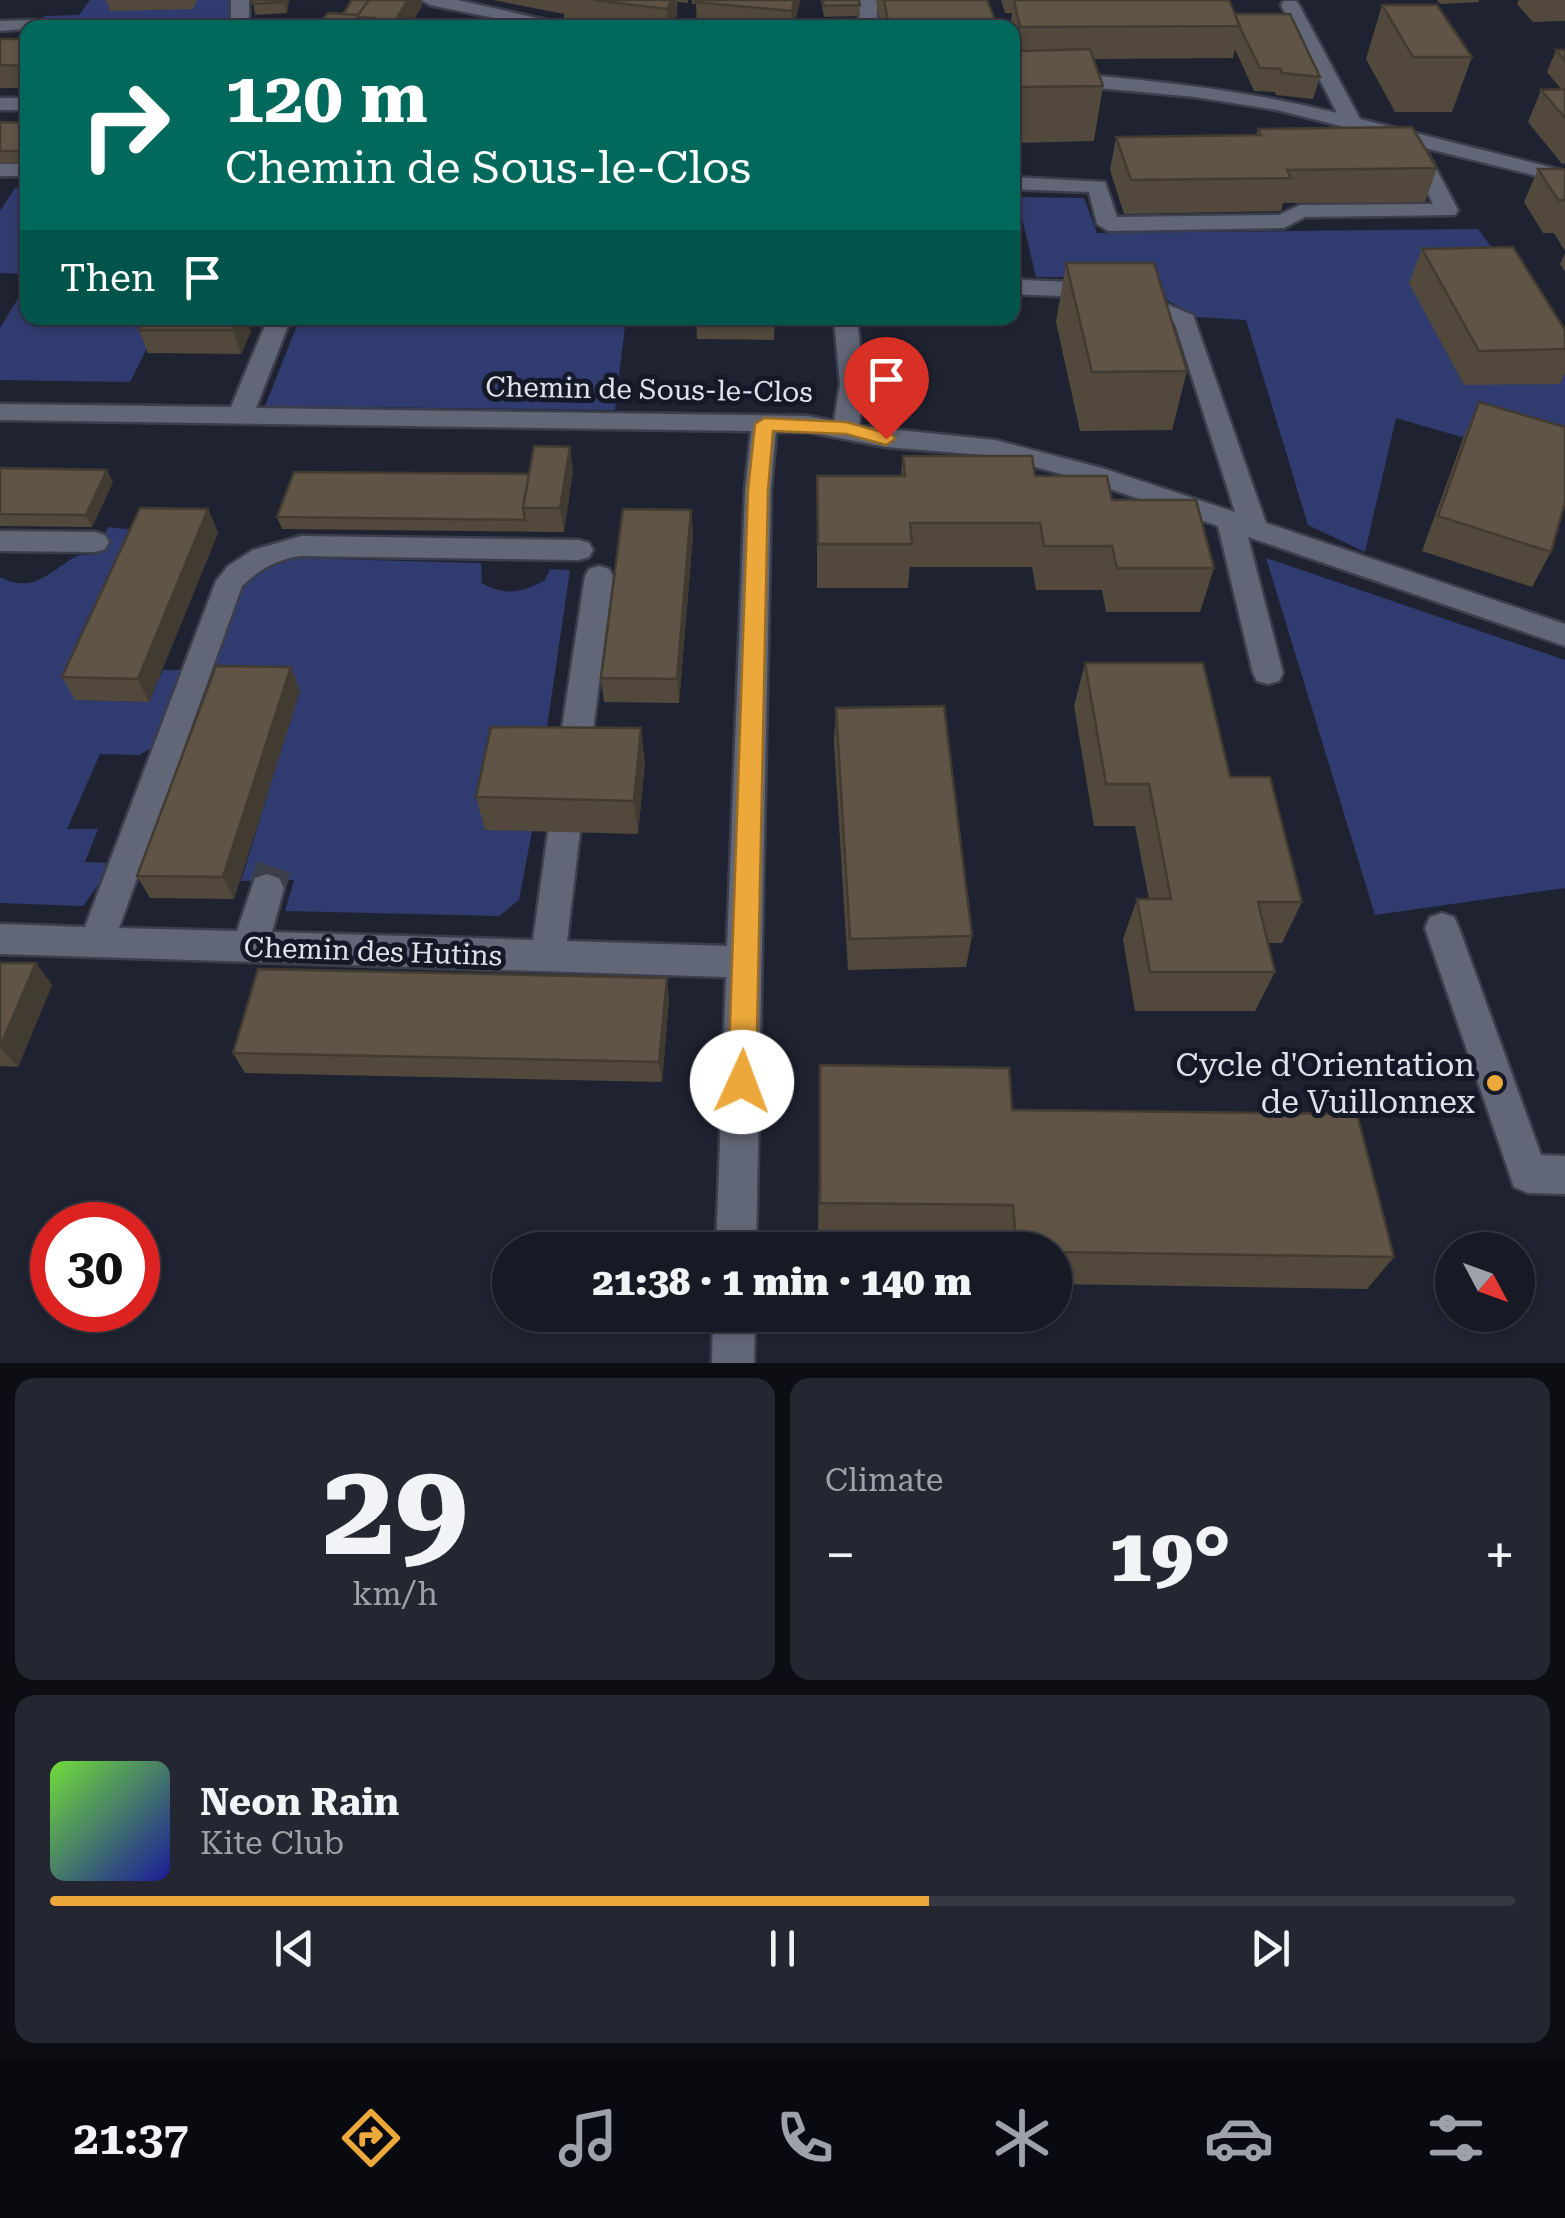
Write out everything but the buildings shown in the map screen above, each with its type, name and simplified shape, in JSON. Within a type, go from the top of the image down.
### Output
[{"type":"street","points":[[430,0],[508,20]]},
{"type":"street","points":[[442,20],[452,6]]},
{"type":"street","points":[[1290,6],[1352,123]]},
{"type":"street","points":[[1020,75],[1196,90],[1278,104],[1565,176]]},
{"type":"street","points":[[1020,182],[1098,186],[1108,224],[1284,221],[1300,211],[1447,210],[1410,137]]},
{"type":"street","points":[[1020,287],[1117,291],[1185,320],[1242,524],[1268,673]]},
{"type":"street","points":[[241,414],[248,366],[275,325]]},
{"type":"street","points":[[846,428],[852,384],[847,325]]},
{"type":"street","name":"Chemin de Sous-le-Clos","points":[[0,412],[147,402],[241,414],[764,424],[846,428],[886,439],[995,448],[1096,475],[1565,635]]},
{"type":"street","points":[[737,1232],[758,490],[764,424]]},
{"type":"street","points":[[0,541],[95,542]]},
{"type":"street","points":[[96,942],[230,581],[250,562],[275,548],[301,546],[579,550]]},
{"type":"street","points":[[572,761],[599,576]]},
{"type":"street","points":[[548,957],[564,832]]},
{"type":"street","points":[[250,947],[266,888]]},
{"type":"street","points":[[1442,928],[1528,1174],[1565,1175]]},
{"type":"street","name":"Chemin des Hutins","points":[[0,939],[745,962]]},
{"type":"street","points":[[733,1363],[734,1332]]},
{"type":"shaded area","points":[[90,0],[234,0],[230,20],[41,20],[44,16],[79,15]]},
{"type":"shaded area","points":[[15,188],[20,188],[20,274],[0,273],[0,211]]},
{"type":"shaded area","points":[[1020,197],[1084,198],[1097,233],[1478,229],[1565,344],[1565,467],[1396,418],[1365,552],[1308,525],[1246,320],[1197,317],[1126,277],[1036,277]]},
{"type":"shaded area","points":[[20,295],[20,325],[158,325],[130,382],[0,380],[0,328]]},
{"type":"shaded area","points":[[297,325],[625,325],[615,410],[265,406]]},
{"type":"shaded area","points":[[108,527],[150,532],[76,700],[149,702],[163,670],[182,670],[153,747],[139,755],[100,754],[67,829],[98,829],[85,862],[108,863],[83,906],[0,903],[0,577],[22,583],[40,580],[75,557],[97,554]]},
{"type":"shaded area","points":[[295,558],[481,563],[482,583],[506,591],[521,590],[545,580],[550,569],[570,570],[542,761],[485,829],[532,831],[519,900],[499,916],[285,911],[294,880],[241,881],[299,691],[197,689],[221,627],[241,591],[273,565]]},
{"type":"shaded area","points":[[1266,558],[1565,660],[1565,888],[1375,915]]},
{"type":"tunnel","points":[[267,888],[274,867]]},
{"type":"place","name":"Cycle d'Orientation de Vuillonnex","points":[[1495,1083]]},
{"type":"route","points":[[742,1082],[758,490],[764,424],[846,428],[886,439]]}]
